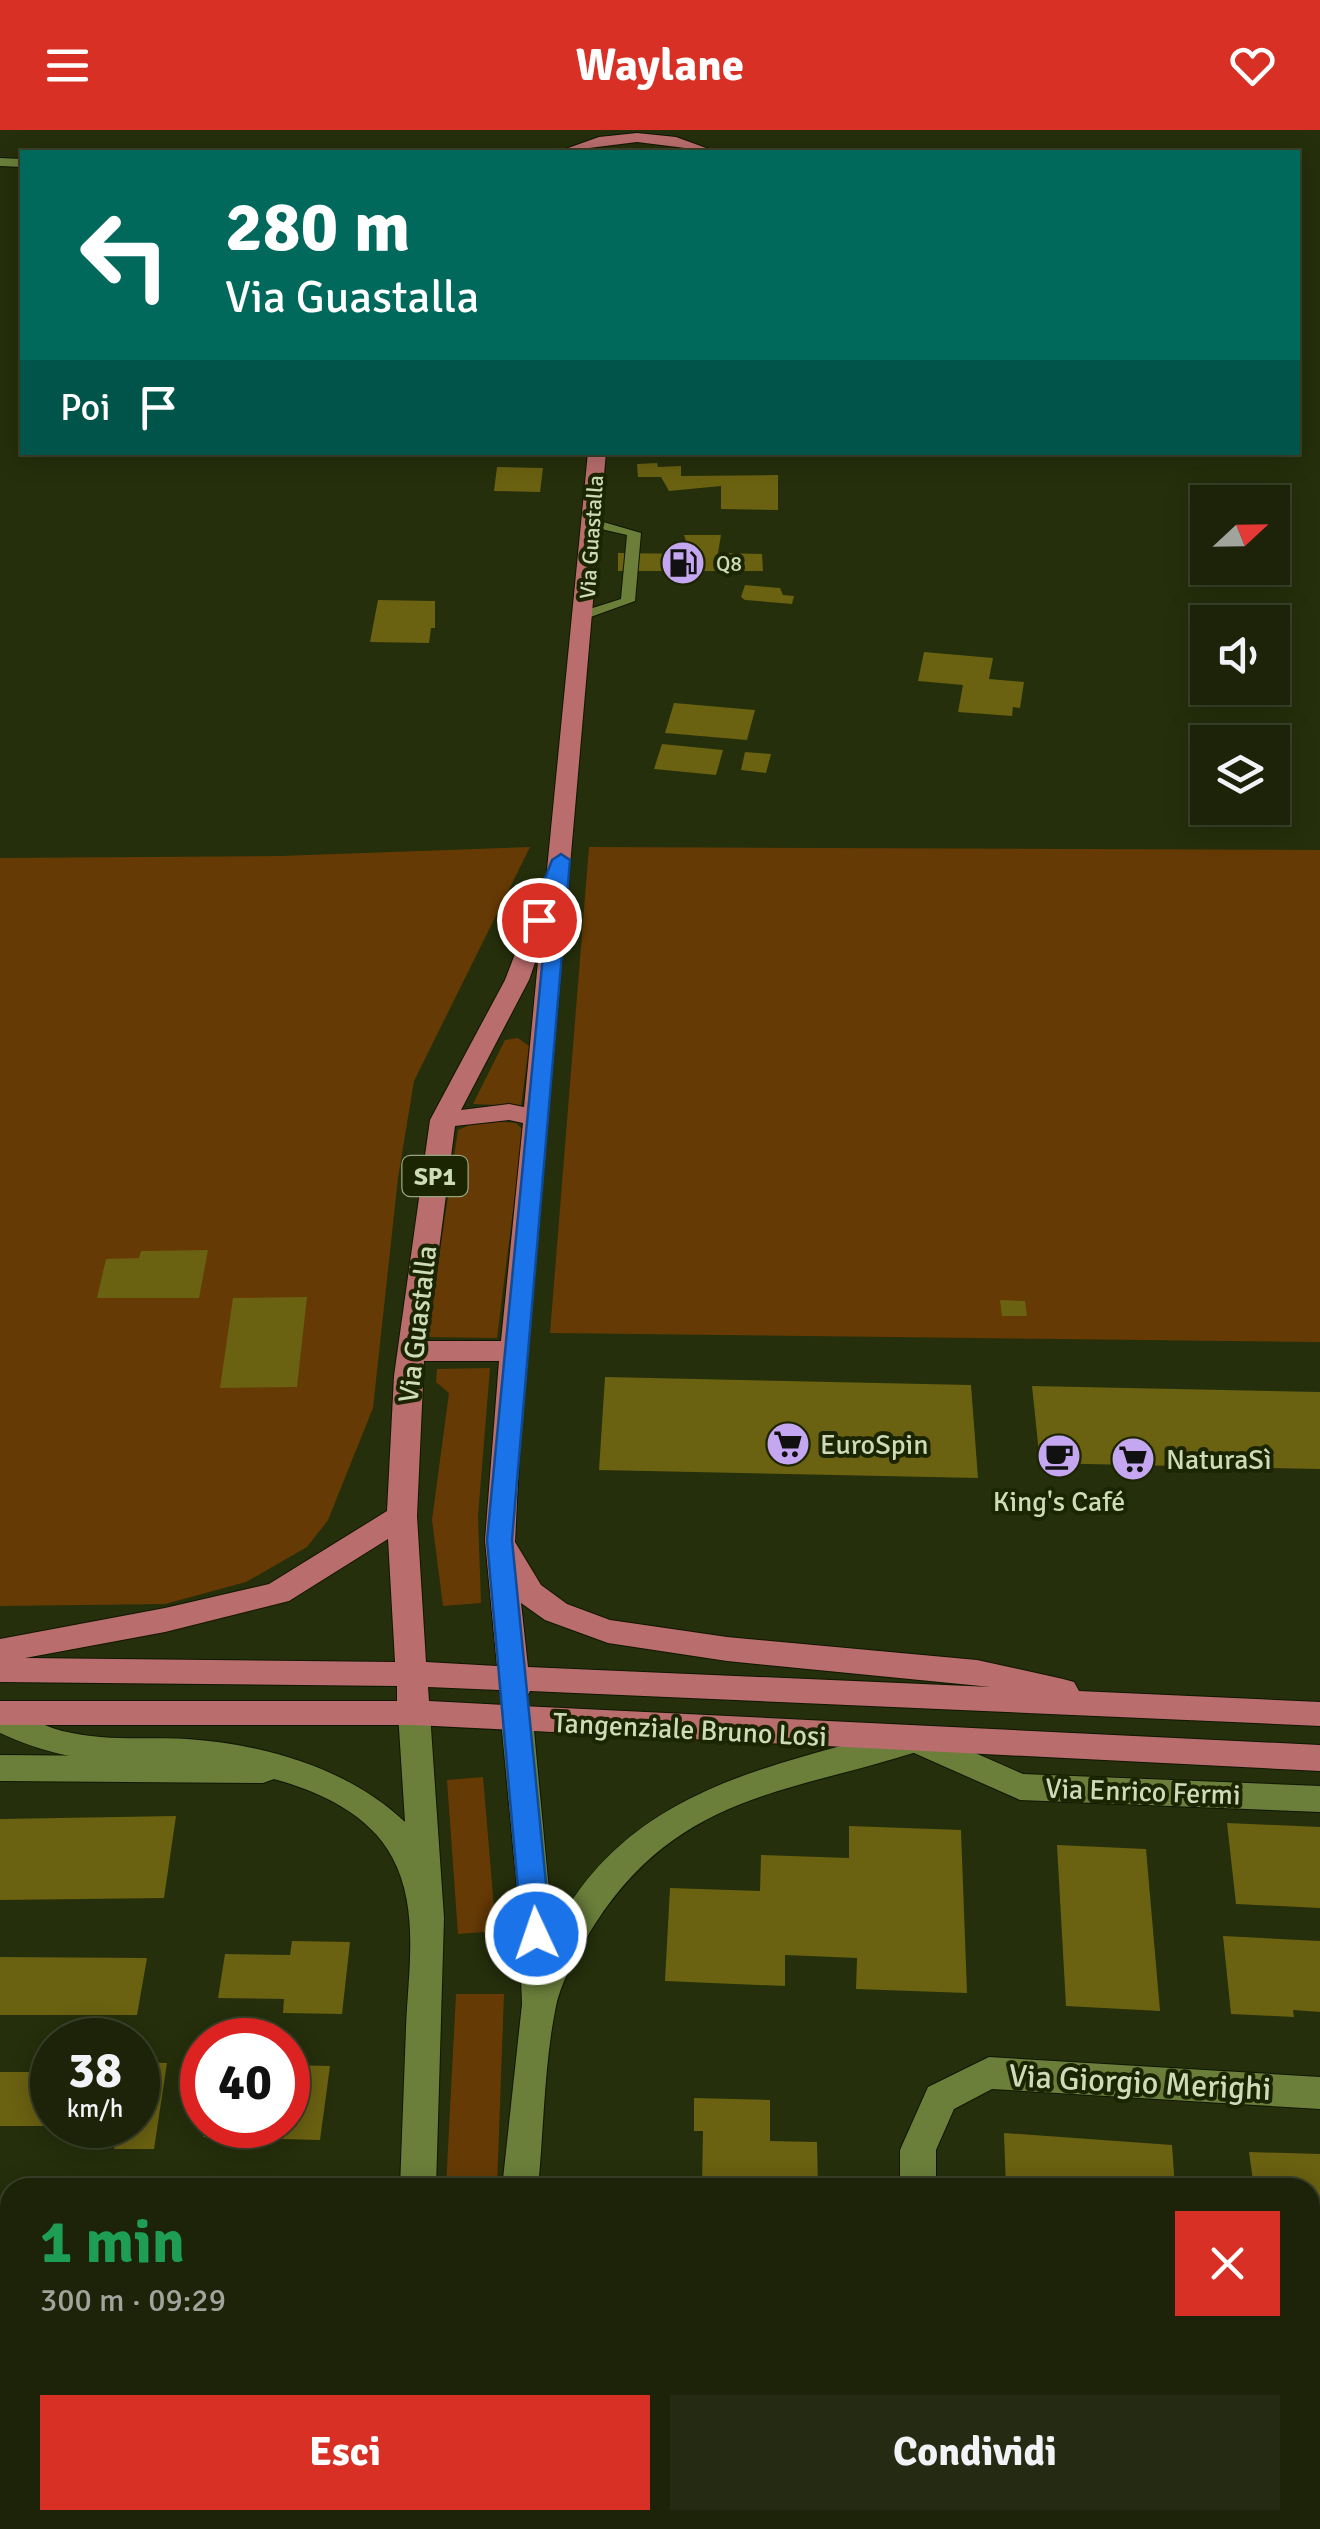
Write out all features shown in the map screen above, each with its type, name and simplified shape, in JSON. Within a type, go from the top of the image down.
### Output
[{"type":"main road","points":[[622,130],[701,150]]},
{"type":"main road","points":[[572,150],[612,140],[656,140]]},
{"type":"main road","name":"Via Guastalla","points":[[518,1720],[500,1540],[597,455]]},
{"type":"main road","name":"Via Guastalla","points":[[414,1713],[402,1516],[411,1350],[443,1120],[517,980],[561,860]]},
{"type":"main road","points":[[443,1120],[509,1112],[537,1118]]},
{"type":"main road","points":[[411,1350],[514,1352]]},
{"type":"main road","points":[[0,1651],[166,1620],[278,1593],[402,1516]]},
{"type":"main road","points":[[500,1540],[530,1593],[556,1612],[608,1631],[727,1649],[976,1672],[1131,1706]]},
{"type":"main road","name":"Tangenziale Bruno Losi","points":[[0,1670],[413,1674],[1319,1713]]},
{"type":"main road","name":"Tangenziale Bruno Losi","points":[[0,1716],[414,1713],[1320,1758]]},
{"type":"street","name":"Via Guastalla","points":[[414,1713],[428,1918],[418,2178]]},
{"type":"street","points":[[0,1716],[73,1747],[204,1753],[280,1770],[360,1802],[396,1834],[414,1868],[428,1918]]},
{"type":"street","name":"Via Guastalla","points":[[518,1720],[535,1900],[539,2004],[521,2178]]},
{"type":"street","points":[[539,2004],[558,1953],[582,1912],[620,1861],[672,1820],[704,1803],[796,1770],[916,1740]]},
{"type":"street","name":"Via Enrico Fermi","points":[[916,1740],[1020,1787],[1320,1799]]},
{"type":"street","points":[[0,1768],[280,1770]]},
{"type":"street","name":"Via Giorgio Merighi","points":[[918,2178],[918,2150],[940,2098],[989,2073],[1320,2093]]},
{"type":"lane","points":[[585,616],[628,601],[630,584],[634,533],[593,524]]},
{"type":"shaded area","points":[[530,847],[414,1081],[398,1178],[373,1408],[328,1520],[307,1547],[246,1582],[165,1604],[0,1606],[0,858],[281,856]]},
{"type":"shaded area","points":[[589,847],[1320,850],[1320,1342],[550,1333]]},
{"type":"shaded area","points":[[518,1038],[529,1046],[521,1106],[473,1104],[505,1040]]},
{"type":"shaded area","points":[[481,1120],[516,1123],[523,1130],[497,1338],[427,1337],[458,1130]]},
{"type":"shaded area","points":[[490,1368],[478,1516],[481,1603],[443,1606],[432,1520],[449,1393],[436,1382],[437,1369]]},
{"type":"shaded area","points":[[483,1777],[496,1931],[458,1934],[447,1780]]},
{"type":"shaded area","points":[[456,1994],[504,1994],[497,2178],[446,2178]]},
{"type":"building","points":[[657,463],[658,467],[681,466],[681,476],[778,475],[778,510],[721,509],[721,486],[669,491],[661,477],[638,477],[637,464]]},
{"type":"building","points":[[497,467],[543,468],[540,492],[494,491]]},
{"type":"building","points":[[684,535],[721,535],[718,553],[762,554],[763,571],[618,571],[618,553],[690,554]]},
{"type":"building","points":[[745,585],[780,588],[783,595],[794,596],[792,604],[745,600],[741,597]]},
{"type":"building","points":[[378,600],[435,601],[435,628],[431,628],[429,643],[370,642]]},
{"type":"building","points":[[924,652],[993,658],[989,679],[1024,682],[1020,708],[1013,707],[1012,716],[958,712],[963,685],[918,681]]},
{"type":"building","points":[[674,703],[755,710],[747,740],[665,733]]},
{"type":"building","points":[[662,744],[723,750],[716,775],[654,769]]},
{"type":"building","points":[[745,752],[771,754],[766,773],[741,770]]},
{"type":"building","points":[[208,1250],[199,1298],[97,1298],[106,1259],[139,1258],[141,1251]]},
{"type":"building","points":[[307,1297],[297,1387],[220,1388],[233,1298]]},
{"type":"building","points":[[1000,1300],[1025,1301],[1027,1316],[1002,1316]]},
{"type":"building","name":"EuroSpin","points":[[605,1377],[971,1385],[978,1478],[599,1470]]},
{"type":"building","points":[[1032,1386],[1320,1392],[1320,1469],[1040,1463]]},
{"type":"building","points":[[176,1816],[164,1898],[0,1900],[0,1819]]},
{"type":"building","points":[[1227,1823],[1320,1827],[1320,1908],[1236,1904]]},
{"type":"building","points":[[849,1826],[961,1830],[967,1993],[856,1989],[857,1958],[785,1955],[785,1986],[665,1981],[670,1888],[760,1891],[761,1855],[849,1858]]},
{"type":"building","points":[[1057,1845],[1146,1849],[1160,2011],[1066,2006]]},
{"type":"building","points":[[1223,1936],[1320,1941],[1320,2012],[1293,2010],[1294,2017],[1231,2014]]},
{"type":"building","points":[[292,1941],[350,1942],[342,2014],[283,2013],[284,1999],[218,1998],[225,1954],[290,1955]]},
{"type":"building","points":[[0,1957],[147,1958],[137,2015],[0,2015]]},
{"type":"building","points":[[160,2063],[167,2063],[160,2109]]},
{"type":"building","points":[[310,2066],[330,2066],[320,2140],[310,2140]]},
{"type":"building","points":[[0,2072],[30,2072],[30,2126],[0,2126]]},
{"type":"building","points":[[694,2098],[770,2100],[770,2141],[817,2142],[818,2178],[702,2178],[703,2131],[694,2131]]},
{"type":"building","points":[[1004,2133],[1172,2145],[1174,2178],[1006,2178]]},
{"type":"building","points":[[1249,2152],[1320,2154],[1320,2178],[1253,2178]]},
{"type":"place","name":"Q8","points":[[683,563]]},
{"type":"place","name":"EuroSpin","points":[[788,1444]]},
{"type":"place","name":"King's Café","points":[[1059,1456]]},
{"type":"place","name":"NaturaSì","points":[[1133,1459]]},
{"type":"route","points":[[536,1934],[500,1540],[511,1381],[561,860],[539,920]]}]
